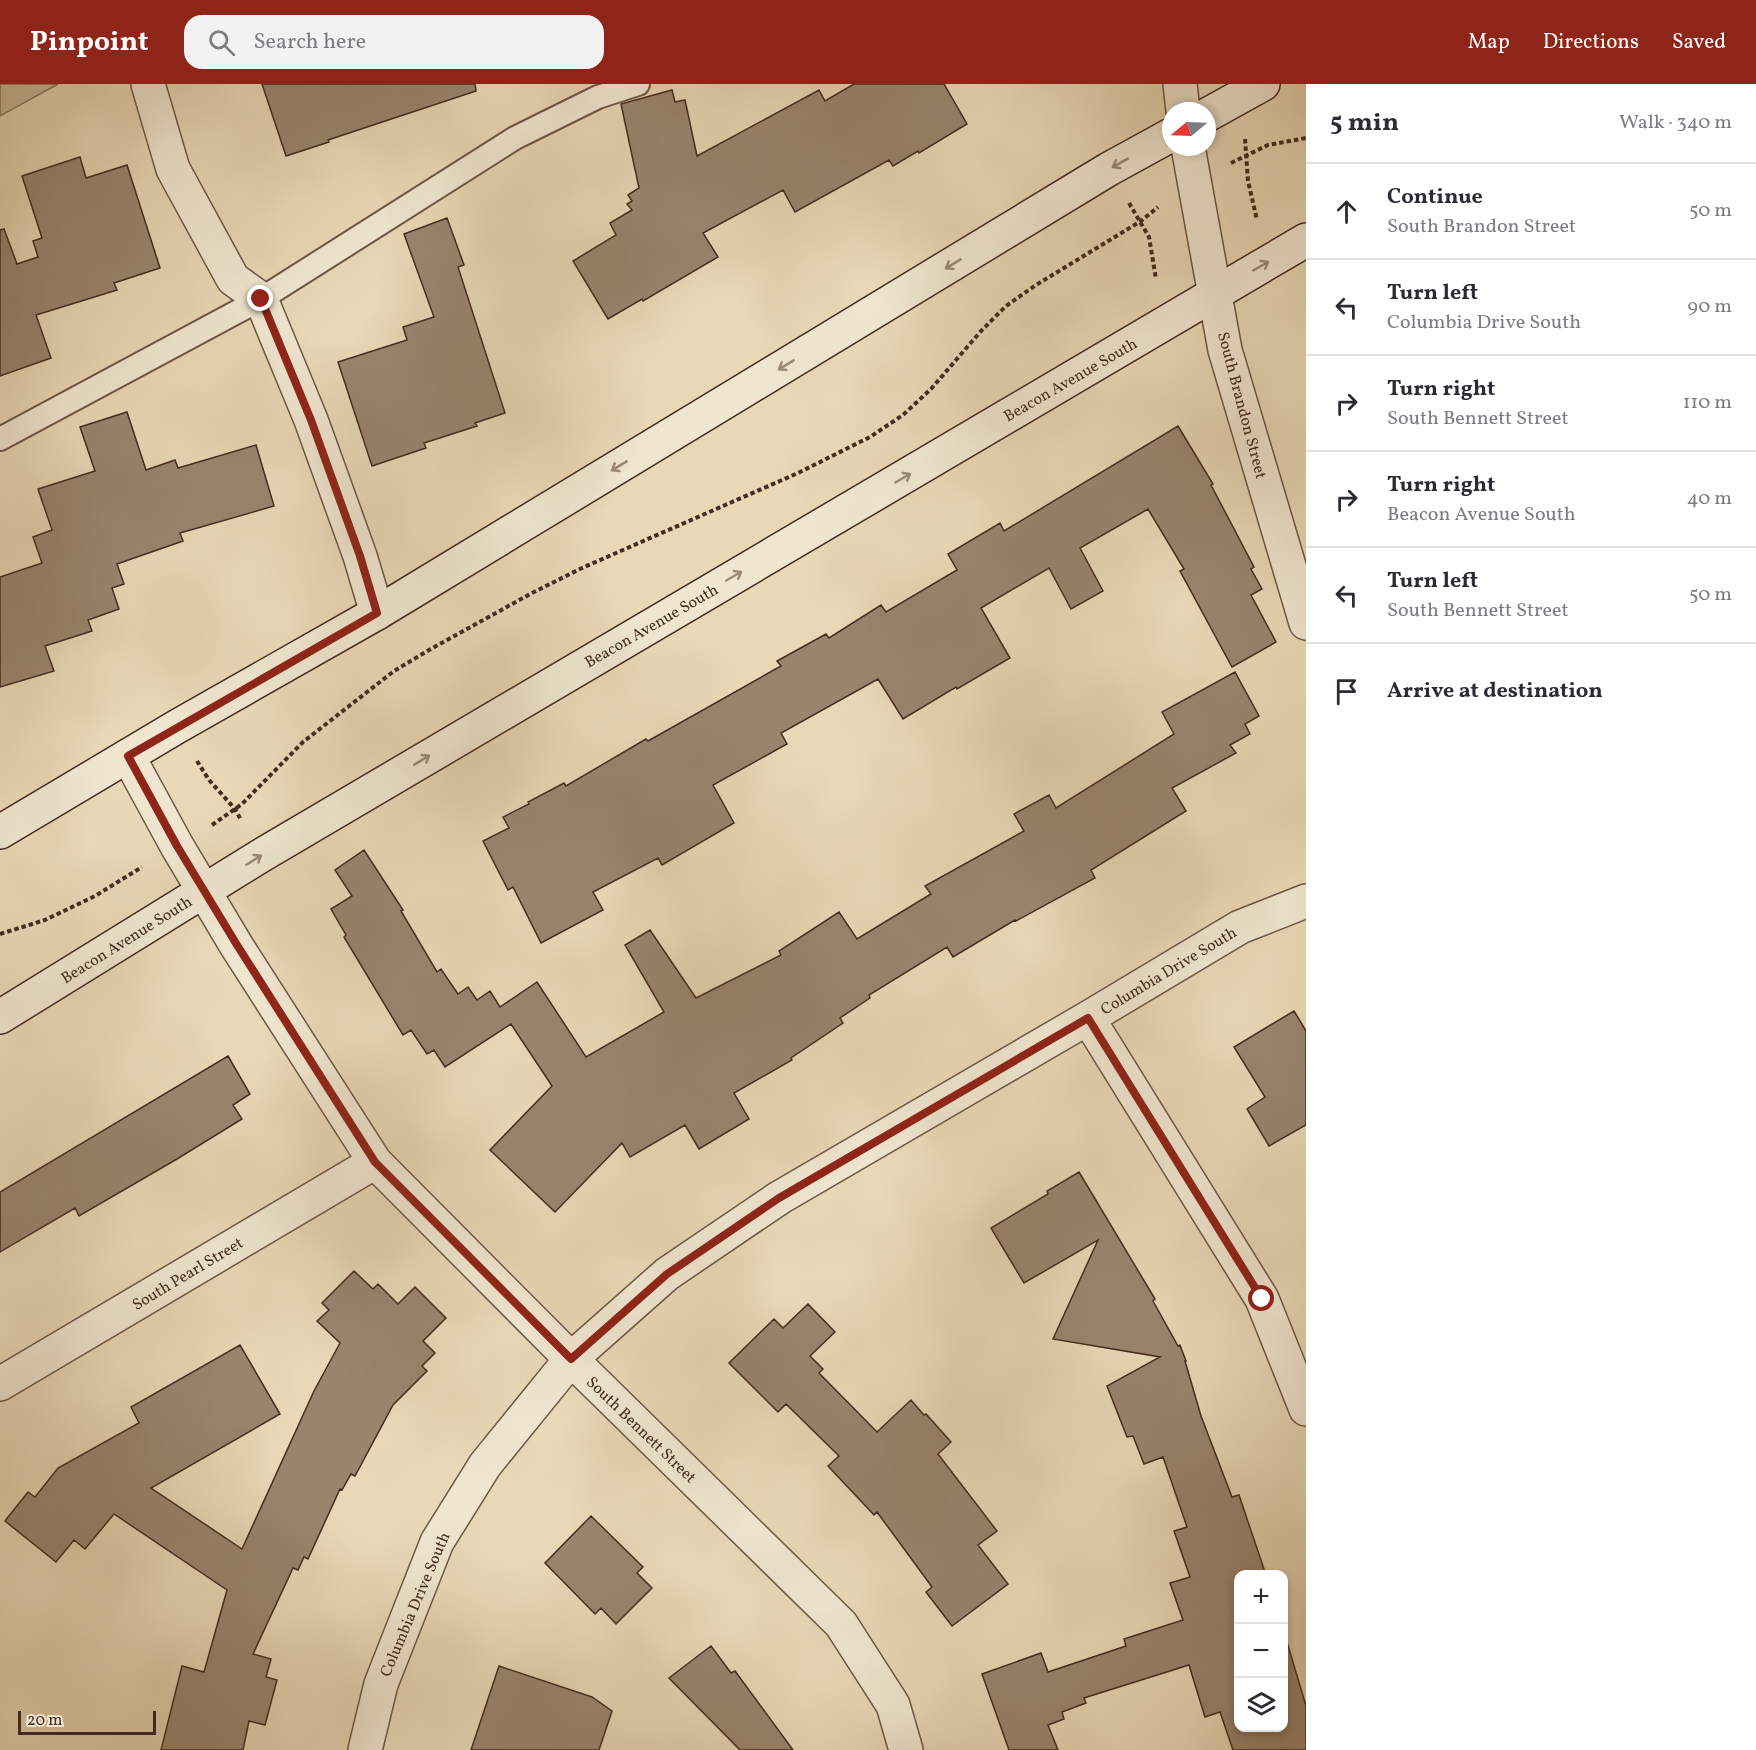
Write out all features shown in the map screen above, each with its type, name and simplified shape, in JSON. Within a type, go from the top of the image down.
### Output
[{"type":"street","points":[[148,84],[173,169],[233,279],[261,299],[311,420],[356,546],[377,613]]},
{"type":"street","points":[[1180,84],[1182,102]]},
{"type":"street","points":[[1216,110],[1263,84]]},
{"type":"street","points":[[0,832],[377,613],[1109,169],[1162,140]]},
{"type":"street","name":"South Brandon Street","points":[[1190,156],[1225,350],[1306,623]]},
{"type":"street","name":"Beacon Avenue South","points":[[0,1017],[428,757],[1306,240]]},
{"type":"street","name":"South Bennett Street","points":[[128,756],[204,891],[375,1162],[571,1359],[841,1624],[893,1705],[906,1750]]},
{"type":"street","name":"Columbia Drive South","points":[[365,1750],[381,1684],[436,1542],[485,1465],[571,1359],[667,1274],[779,1198],[1240,927],[1306,901]]},
{"type":"street","points":[[1088,1018],[1262,1299],[1306,1409]]},
{"type":"street","name":"South Pearl Street","points":[[0,1384],[375,1162]]},
{"type":"lane","points":[[0,438],[261,299],[515,138],[597,97],[638,84]]},
{"type":"path","points":[[1245,134],[1248,181],[1259,229]]},
{"type":"path","points":[[1229,164],[1268,145],[1306,138]]},
{"type":"path","points":[[1129,202],[1149,237],[1157,283]]},
{"type":"path","points":[[209,827],[258,789],[303,742],[394,671],[429,650],[582,568],[798,473],[870,437],[903,415],[931,389],[1006,306],[1161,206]]},
{"type":"path","points":[[197,760],[209,780],[235,809],[245,827]]},
{"type":"path","points":[[0,934],[55,915],[95,896],[148,863]]},
{"type":"shaded area","points":[[0,84],[58,84],[0,116]]},
{"type":"building","points":[[262,84],[475,84],[476,91],[286,156]]},
{"type":"building","points":[[854,84],[944,84],[967,124],[919,153],[918,151],[893,166],[889,160],[795,212],[783,190],[703,233],[718,257],[608,319],[573,261],[616,235],[610,223],[632,210],[627,204],[632,201],[628,195],[639,188],[621,104],[672,90],[675,102],[685,100],[697,156],[819,90],[825,101]]},
{"type":"building","points":[[80,157],[86,178],[127,165],[160,268],[114,283],[117,290],[36,315],[51,358],[0,376],[0,230],[4,229],[17,264],[38,257],[33,241],[42,238],[22,176]]},
{"type":"building","points":[[447,218],[464,265],[458,267],[505,413],[475,423],[477,426],[424,443],[426,448],[372,466],[338,362],[407,340],[403,327],[434,317],[404,234]]},
{"type":"building","points":[[127,412],[146,470],[175,460],[178,468],[256,445],[274,506],[180,533],[183,541],[117,564],[124,584],[112,588],[119,609],[88,620],[92,631],[45,646],[54,671],[0,687],[0,577],[42,563],[33,537],[52,530],[38,489],[95,471],[80,427]]},
{"type":"building","points":[[1178,426],[1213,484],[1211,485],[1254,567],[1251,569],[1262,589],[1251,595],[1276,642],[1232,667],[1180,571],[1184,569],[1148,509],[1080,548],[1103,591],[1071,609],[1049,568],[981,608],[1010,658],[903,719],[878,679],[781,733],[787,744],[713,785],[734,823],[662,865],[658,858],[593,892],[603,910],[541,943],[513,887],[508,890],[483,841],[509,828],[503,817],[564,783],[566,786],[646,739],[648,741],[781,666],[777,661],[826,634],[829,638],[881,605],[886,612],[957,570],[948,554],[1000,523],[1004,531]]},
{"type":"building","points":[[1235,672],[1259,716],[1245,724],[1250,734],[1230,745],[1236,753],[1172,788],[1186,811],[1091,870],[1095,878],[1015,920],[953,957],[947,947],[869,995],[870,998],[840,1018],[843,1023],[791,1058],[792,1060],[734,1093],[749,1119],[699,1149],[685,1125],[630,1157],[622,1143],[555,1212],[490,1150],[552,1086],[511,1024],[445,1067],[434,1050],[427,1054],[411,1030],[403,1035],[344,937],[346,935],[331,909],[352,896],[335,870],[364,850],[403,910],[401,911],[437,972],[441,969],[458,994],[468,987],[477,1000],[490,991],[500,1007],[537,982],[586,1057],[664,1012],[625,945],[650,930],[696,998],[781,955],[779,951],[839,912],[857,939],[931,894],[925,886],[1024,831],[1014,814],[1049,795],[1056,808],[1174,734],[1162,712]]},
{"type":"building","points":[[1294,1011],[1306,1031],[1306,1125],[1269,1146],[1247,1109],[1265,1097],[1234,1047]]},
{"type":"building","points":[[228,1056],[250,1094],[233,1105],[242,1119],[79,1216],[75,1208],[0,1252],[0,1192]]},
{"type":"building","points":[[1079,1172],[1155,1299],[1153,1301],[1178,1346],[1180,1345],[1201,1416],[1232,1497],[1239,1495],[1264,1570],[1234,1570],[1234,1732],[1288,1732],[1288,1645],[1306,1706],[1306,1750],[1233,1750],[1220,1712],[1205,1717],[1189,1665],[1084,1698],[1086,1703],[1062,1712],[1064,1719],[1048,1725],[1058,1750],[1009,1750],[982,1674],[1041,1653],[1048,1672],[1126,1646],[1124,1639],[1183,1620],[1170,1583],[1190,1577],[1174,1531],[1187,1527],[1163,1457],[1144,1464],[1133,1436],[1127,1437],[1107,1386],[1160,1357],[1053,1339],[1098,1240],[1024,1283],[991,1228],[1048,1194],[1047,1191]]},
{"type":"building","points":[[354,1271],[373,1289],[378,1284],[398,1304],[415,1287],[446,1318],[423,1341],[435,1353],[422,1366],[427,1371],[393,1405],[355,1476],[351,1474],[342,1490],[340,1489],[308,1559],[304,1557],[298,1570],[293,1568],[253,1654],[271,1659],[266,1677],[277,1680],[265,1725],[249,1721],[243,1750],[161,1750],[182,1666],[204,1672],[227,1590],[114,1514],[85,1549],[74,1540],[56,1562],[5,1521],[28,1492],[35,1497],[58,1468],[139,1423],[131,1407],[240,1345],[280,1414],[151,1488],[242,1549],[314,1391],[340,1343],[317,1321],[329,1310],[322,1303]]},
{"type":"building","points":[[808,1304],[835,1332],[810,1356],[823,1369],[819,1373],[877,1432],[911,1400],[951,1442],[938,1454],[997,1531],[978,1545],[1008,1584],[952,1626],[926,1592],[932,1587],[877,1512],[874,1515],[828,1466],[839,1456],[786,1404],[778,1412],[729,1363],[774,1319],[783,1328]]},
{"type":"building","points":[[591,1516],[643,1567],[637,1573],[652,1588],[616,1624],[601,1608],[595,1614],[545,1563]]},
{"type":"building","points":[[711,1646],[731,1673],[735,1671],[793,1750],[740,1750],[669,1678]]},
{"type":"building","points":[[499,1666],[592,1697],[612,1711],[599,1750],[471,1750]]},
{"type":"route","points":[[261,299],[311,420],[360,556],[377,613],[128,756],[177,846],[237,945],[375,1162],[571,1359],[667,1274],[779,1198],[1088,1018],[1262,1299]]}]
